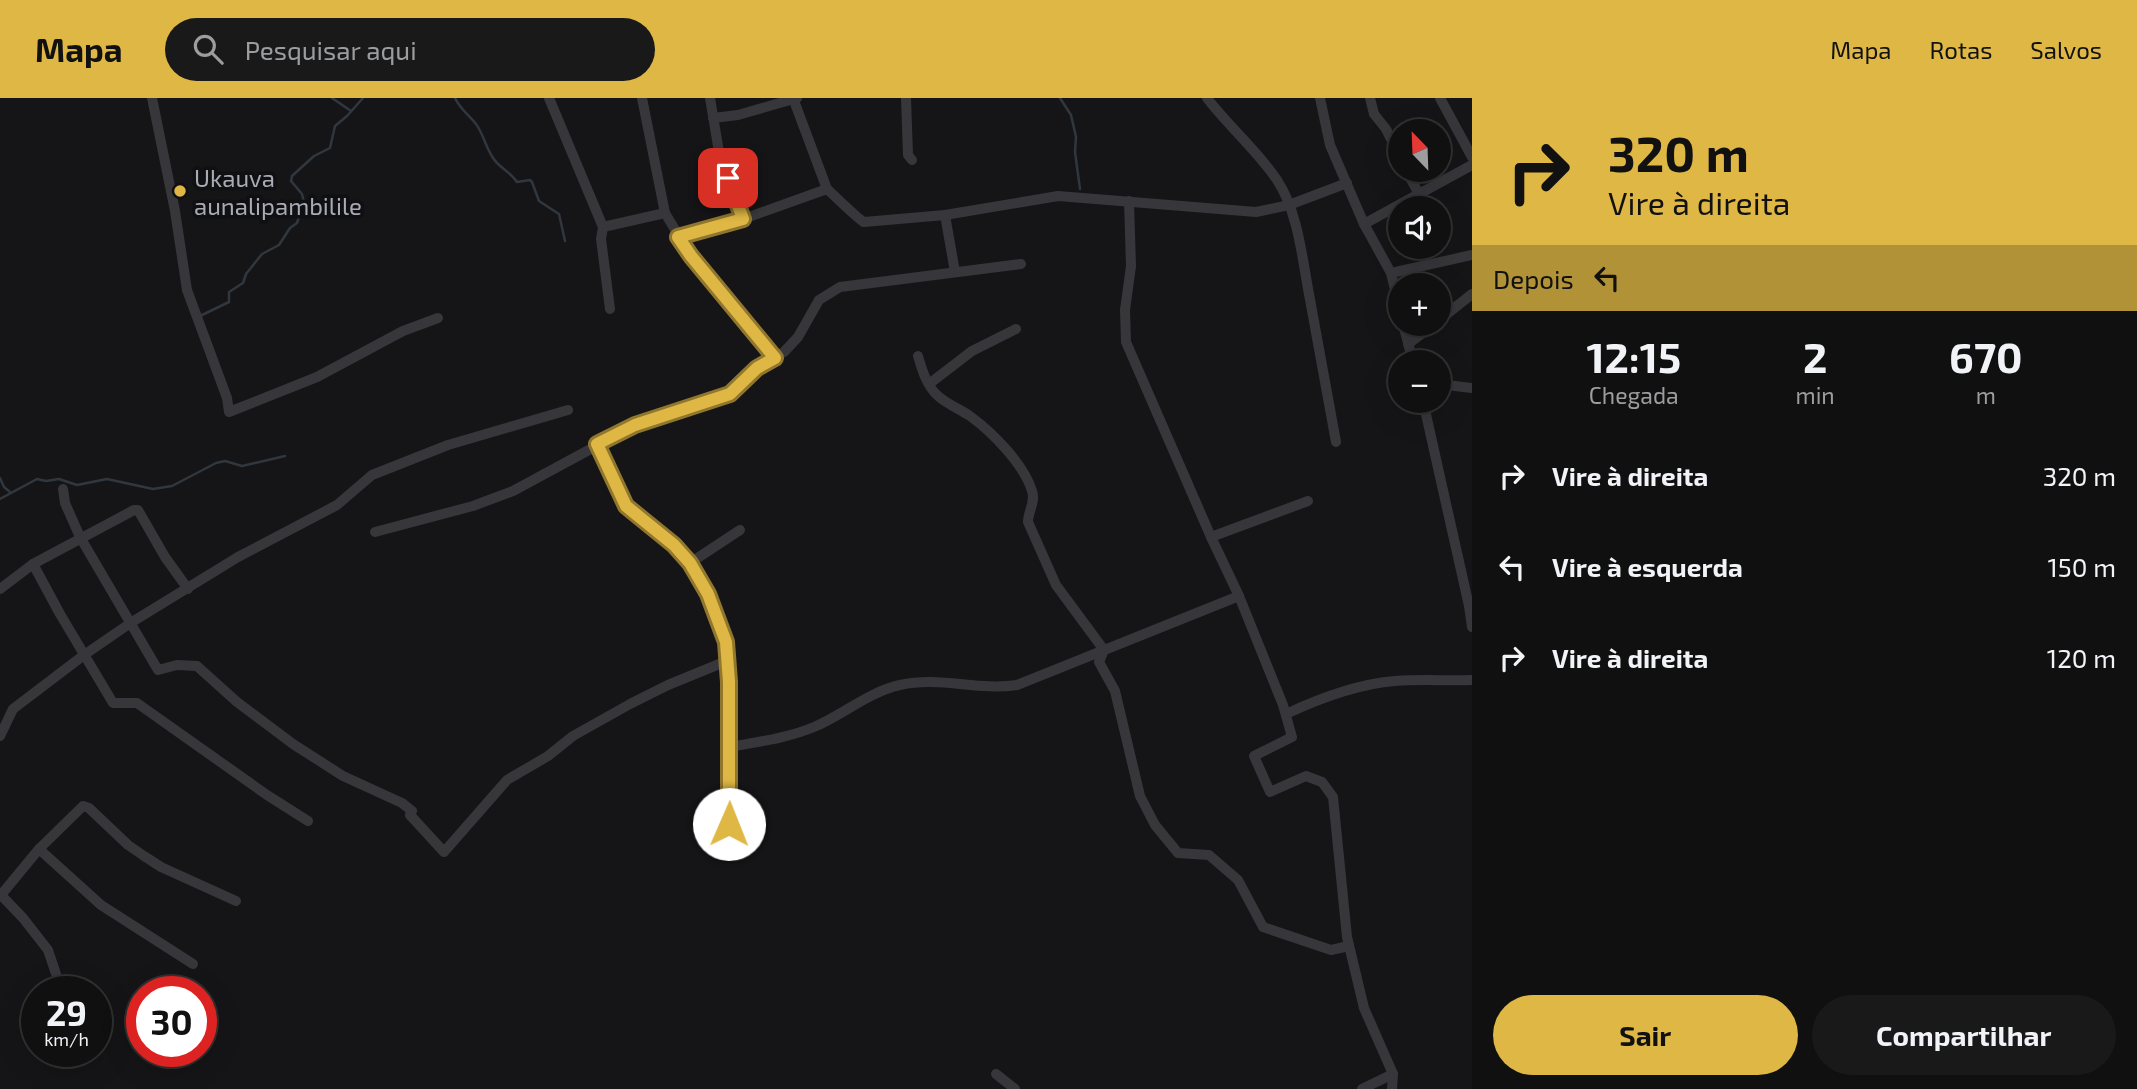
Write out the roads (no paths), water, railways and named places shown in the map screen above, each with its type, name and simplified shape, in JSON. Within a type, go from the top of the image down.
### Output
[{"type":"street","points":[[152,98],[175,211],[187,290],[227,398],[229,412],[317,377],[403,331],[438,318]]},
{"type":"street","points":[[549,98],[603,227],[601,239],[610,309]]},
{"type":"street","points":[[642,98],[665,213],[691,256],[775,358]]},
{"type":"street","points":[[710,98],[720,158],[743,219]]},
{"type":"street","points":[[713,118],[738,115],[795,98],[827,189],[864,222],[945,215],[1058,196],[1256,212],[1289,205],[1347,183]]},
{"type":"street","points":[[905,98],[908,155],[912,160]]},
{"type":"street","points":[[1207,98],[1278,181],[1289,205],[1302,257],[1336,442]]},
{"type":"street","points":[[1320,98],[1330,145],[1364,224],[1391,273],[1472,255]]},
{"type":"street","points":[[1370,98],[1374,114],[1388,133]]},
{"type":"street","points":[[1440,98],[1472,157]]},
{"type":"street","points":[[1364,224],[1472,165]]},
{"type":"street","points":[[1412,182],[1419,194]]},
{"type":"street","points":[[678,237],[743,219],[827,189]]},
{"type":"street","points":[[1129,201],[1131,266],[1125,310],[1126,342],[1239,596],[1286,714],[1292,737],[1254,756],[1270,792],[1306,776],[1322,782],[1333,797],[1349,946],[1364,1008],[1393,1074],[1392,1089]]},
{"type":"street","points":[[603,227],[665,213]]},
{"type":"street","points":[[945,215],[955,272]]},
{"type":"street","points":[[376,532],[473,506],[513,491],[635,425],[730,394],[757,368],[784,352],[797,337],[819,300],[830,291],[848,285],[1021,264]]},
{"type":"street","points":[[1451,311],[1472,294]]},
{"type":"street","points":[[929,384],[972,351],[1016,329]]},
{"type":"street","points":[[1406,336],[1410,350]]},
{"type":"street","points":[[1408,344],[1419,336]]},
{"type":"street","points":[[918,356],[929,384],[938,396],[992,434],[1021,470],[1034,500],[1028,514],[1028,522],[1056,585],[1104,650]]},
{"type":"street","points":[[1451,386],[1472,388]]},
{"type":"street","points":[[0,736],[13,709],[84,655],[238,557],[337,505],[372,475],[448,445],[568,410]]},
{"type":"street","points":[[1426,413],[1471,605],[1472,627]]},
{"type":"street","points":[[597,444],[626,506],[674,545],[690,563],[708,594],[726,642],[729,660],[729,824]]},
{"type":"street","points":[[63,489],[65,503],[80,537],[158,670],[177,665],[197,666],[237,702],[293,744],[343,776],[402,803],[412,811],[410,815],[444,852],[507,780],[548,756],[573,736],[630,704],[729,660]]},
{"type":"street","points":[[1211,537],[1308,501]]},
{"type":"street","points":[[0,589],[33,564],[80,537],[138,510],[165,557],[188,589]]},
{"type":"street","points":[[690,563],[740,530]]},
{"type":"street","points":[[33,564],[113,703],[137,704],[308,821]]},
{"type":"street","points":[[730,747],[813,728],[873,694],[897,686],[922,681],[996,688],[1017,685],[1115,648],[1239,596]]},
{"type":"street","points":[[1104,650],[1099,662],[1115,691],[1140,796],[1155,825],[1178,853],[1209,855],[1238,880],[1264,927],[1331,950],[1349,946]]},
{"type":"street","points":[[1286,714],[1312,701],[1365,686],[1396,681],[1472,680]]},
{"type":"street","points":[[56,974],[48,950],[23,918],[0,895],[39,849],[83,806],[89,808],[128,845],[161,867],[236,901]]},
{"type":"street","points":[[39,849],[101,905],[193,964]]},
{"type":"street","points":[[996,1074],[1015,1089]]},
{"type":"street","points":[[1362,1089],[1393,1074]]},
{"type":"waterway","points":[[332,98],[351,111]]},
{"type":"waterway","points":[[200,316],[229,302],[229,292],[243,283],[246,274],[262,254],[279,245],[290,228],[297,223],[304,202],[302,194],[291,181],[292,176],[314,156],[330,148],[335,126],[363,98]]},
{"type":"waterway","points":[[455,98],[479,129],[497,163],[517,182],[530,180],[539,201],[559,214],[565,241]]},
{"type":"waterway","points":[[1060,98],[1071,115],[1076,137],[1075,152],[1080,189]]},
{"type":"waterway","points":[[0,499],[37,479],[59,479],[77,485],[107,479],[153,489],[172,486],[216,463],[225,461],[242,466],[285,456]]},
{"type":"waterway","points":[[0,478],[10,492]]},
{"type":"place","name":"Ukauva aunalipambilile","points":[[180,191]]}]
